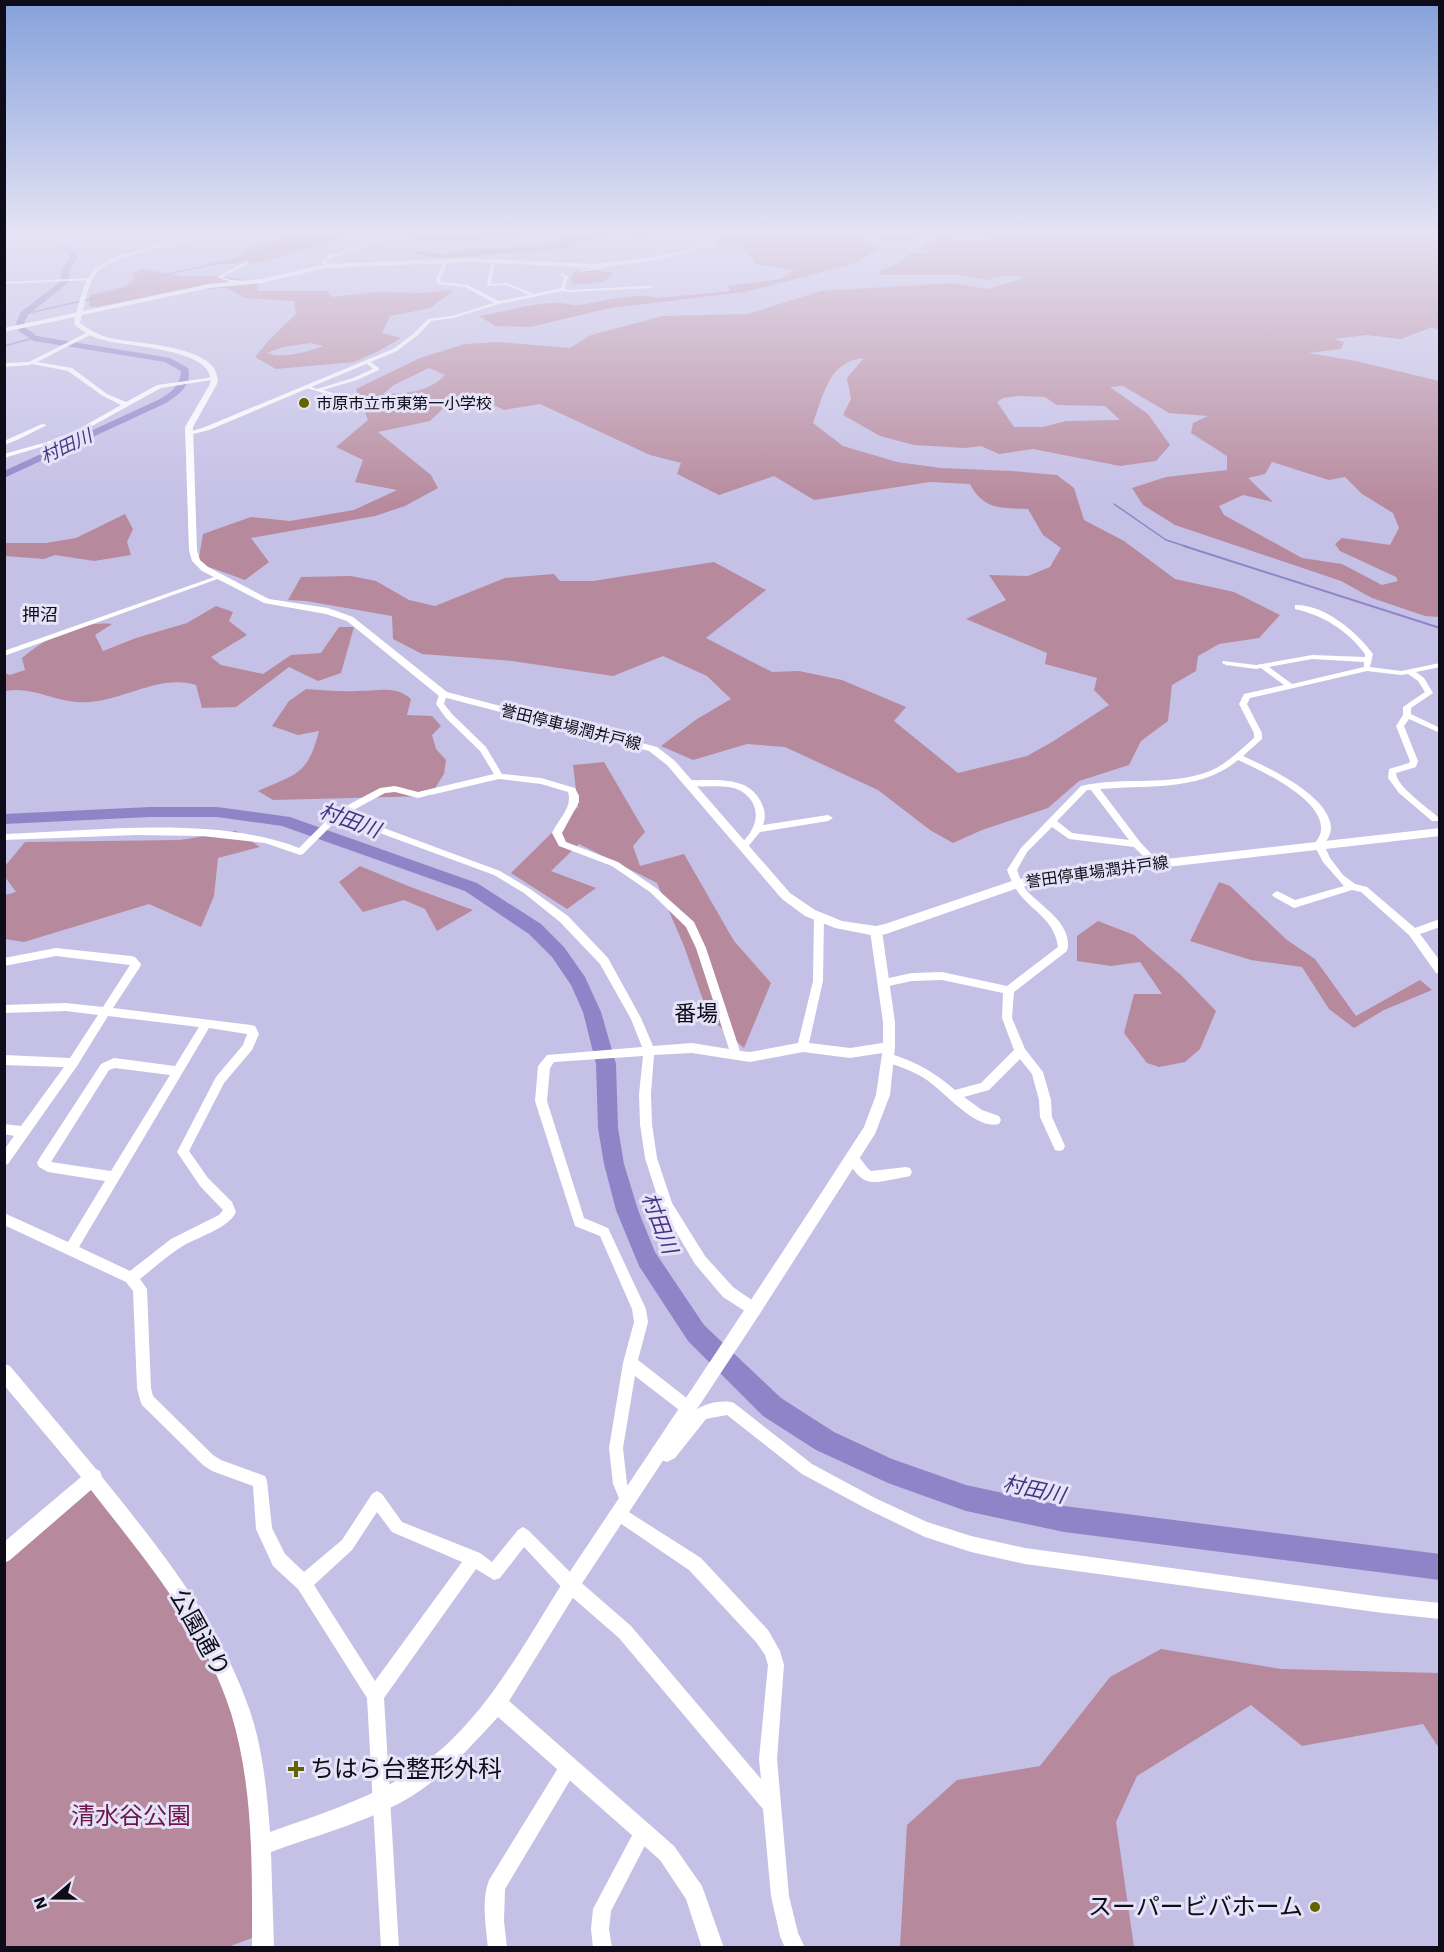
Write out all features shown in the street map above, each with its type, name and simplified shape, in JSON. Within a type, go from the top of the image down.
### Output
[{"type":"main road","points":[[4,330],[37,323]]},
{"type":"main road","points":[[77,323],[88,334],[114,342],[191,354],[210,367],[215,379]]},
{"type":"main road","name":"誉田停車場潤井戸線","points":[[215,379],[194,415],[189,433],[193,555],[198,563],[219,578],[267,601],[328,612],[350,619],[443,694],[645,745],[660,752],[786,896],[819,917],[840,925],[876,931],[907,923],[1016,884],[1064,874],[1440,832]]},
{"type":"street","points":[[189,433],[207,429],[395,350],[427,323]]},
{"type":"street","points":[[30,363],[88,334]]},
{"type":"street","points":[[318,390],[355,379],[377,369],[368,362]]},
{"type":"street","points":[[4,365],[30,363],[70,369],[105,395],[125,404]]},
{"type":"street","points":[[4,456],[61,438],[152,389],[215,379]]},
{"type":"street","points":[[306,387],[346,399]]},
{"type":"street","points":[[4,443],[22,438],[28,431],[44,425]]},
{"type":"street","points":[[4,654],[219,578]]},
{"type":"street","points":[[1298,607],[1320,613],[1354,638],[1369,654],[1368,665]]},
{"type":"street","points":[[1226,663],[1247,667],[1263,666],[1312,657],[1368,665],[1389,673],[1411,672],[1440,665]]},
{"type":"street","points":[[1059,1146],[1046,1117],[1045,1100],[1037,1072],[1020,1051],[1007,1018],[1007,996],[1010,990],[1063,948],[1060,934],[1045,910],[1026,896],[1016,884],[1012,870],[1024,850],[1084,788],[1192,779],[1215,772],[1258,739],[1258,733],[1243,704],[1246,696],[1291,687],[1368,665]]},
{"type":"street","points":[[1263,666],[1291,687]]},
{"type":"street","points":[[1411,672],[1421,680],[1429,693],[1407,707],[1407,715],[1400,726],[1413,756],[1413,765],[1392,771],[1392,777],[1402,791],[1435,819]]},
{"type":"street","points":[[443,694],[440,704],[483,749],[499,776]]},
{"type":"street","points":[[1407,715],[1440,731]]},
{"type":"street","points":[[1236,756],[1282,780],[1318,810],[1325,820],[1326,828],[1319,845],[1326,860],[1352,887]]},
{"type":"street","points":[[4,837],[170,832],[267,840],[300,852],[338,814],[383,790],[395,789],[418,795],[499,776],[541,781],[572,790],[575,801],[557,830],[559,841],[615,864],[653,890],[690,925],[701,948],[736,1055]]},
{"type":"street","points":[[689,783],[730,785],[747,789],[760,809],[760,822],[758,829],[744,846]]},
{"type":"street","points":[[1093,786],[1137,844],[1155,863]]},
{"type":"street","points":[[338,814],[497,873],[549,907],[584,938],[604,962],[636,1018],[649,1050],[645,1094],[646,1124],[651,1158],[666,1205],[700,1260],[728,1292],[754,1310]]},
{"type":"street","points":[[758,829],[828,818]]},
{"type":"street","points":[[1052,822],[1060,832],[1069,836],[1137,844]]},
{"type":"street","points":[[1277,895],[1294,904],[1352,887],[1364,889],[1413,932],[1440,970]]},
{"type":"street","points":[[803,1047],[818,981],[819,917]]},
{"type":"street","points":[[1413,932],[1440,922]]},
{"type":"street","points":[[261,1846],[380,1802],[413,1784],[435,1768],[497,1703],[571,1585],[853,1158],[876,1115],[885,1089],[888,1053],[884,982],[876,931]]},
{"type":"street","points":[[4,962],[56,952],[131,960],[136,964],[135,969],[73,1063],[4,1160]]},
{"type":"street","points":[[884,982],[912,977],[942,976],[1010,990]]},
{"type":"street","points":[[4,1009],[66,1006],[251,1029],[253,1034],[248,1047],[220,1080],[183,1152],[204,1182],[228,1206],[230,1212],[222,1219],[176,1243],[131,1278]]},
{"type":"street","points":[[71,1249],[207,1023]]},
{"type":"street","points":[[796,1947],[789,1936],[780,1896],[771,1804],[768,1759],[776,1665],[772,1651],[747,1618],[695,1564],[623,1507],[616,1448],[630,1363],[641,1322],[639,1309],[604,1232],[579,1222],[541,1101],[544,1066],[551,1058],[692,1048],[750,1057],[803,1047],[850,1053],[888,1053],[929,1075],[981,1115],[995,1120]]},
{"type":"street","points":[[954,1095],[985,1087],[1020,1051]]},
{"type":"street","points":[[4,1060],[73,1063]]},
{"type":"street","points":[[114,1177],[48,1167],[43,1163],[105,1067],[114,1063],[178,1071]]},
{"type":"street","points":[[4,1129],[24,1132]]},
{"type":"street","points":[[853,1158],[862,1172],[869,1177],[906,1172]]},
{"type":"street","points":[[4,1219],[131,1278],[140,1289],[144,1388],[147,1400],[208,1460],[217,1466],[260,1481],[264,1529],[279,1560],[304,1583],[375,1696],[390,1947]]},
{"type":"street","points":[[630,1363],[688,1408]]},
{"type":"street","name":"公園通り","points":[[4,1372],[94,1478],[174,1584],[230,1685],[248,1738],[258,1793],[263,1947]]},
{"type":"street","points":[[658,1452],[667,1455],[670,1453],[702,1413],[729,1408],[816,1474],[925,1529],[971,1544],[1025,1556],[1440,1611]]},
{"type":"street","points":[[4,1554],[94,1478]]},
{"type":"street","points":[[304,1583],[346,1545],[377,1499],[397,1527],[474,1559],[494,1572],[522,1535],[571,1585],[624,1632],[771,1804]]},
{"type":"street","points":[[375,1696],[474,1559]]},
{"type":"street","points":[[497,1703],[667,1853],[695,1893],[713,1947]]},
{"type":"street","points":[[498,1947],[495,1921],[496,1887],[569,1766]]},
{"type":"street","points":[[603,1947],[600,1929],[602,1909],[642,1832]]},
{"type":"green space","points":[[287,323],[387,323],[382,333],[401,338],[354,362],[276,369],[255,357]],"holes":[[[311,343],[323,346],[287,355],[267,353],[283,347]]]},
{"type":"green space","points":[[490,323],[546,323],[530,327],[495,326]]},
{"type":"green space","points":[[636,323],[1439,323],[1439,330],[1432,327],[1401,339],[1366,335],[1334,339],[1344,342],[1341,349],[1308,353],[1356,361],[1439,381],[1439,617],[1425,616],[1372,598],[1341,581],[1175,525],[1143,505],[1132,488],[1166,477],[1227,470],[1227,456],[1191,433],[1193,423],[1208,416],[1169,413],[1123,386],[1110,387],[1148,414],[1170,445],[1156,461],[1120,466],[1033,449],[999,454],[981,446],[965,448],[914,445],[880,436],[843,415],[851,399],[847,378],[864,358],[842,365],[824,391],[813,423],[843,446],[897,462],[941,468],[1057,475],[1074,488],[1084,520],[1124,541],[1175,579],[1234,592],[1280,615],[1259,638],[1219,644],[1198,656],[1196,671],[1172,685],[1168,721],[1141,741],[1129,765],[1079,781],[1048,808],[982,830],[953,843],[930,830],[878,790],[785,747],[747,744],[693,760],[661,746],[697,719],[731,699],[707,676],[663,656],[613,676],[512,661],[422,654],[393,639],[392,616],[288,600],[301,577],[351,576],[376,581],[409,600],[435,606],[505,578],[554,574],[560,581],[593,581],[714,562],[766,590],[706,638],[772,672],[799,671],[842,680],[906,707],[894,721],[958,773],[1027,756],[1109,705],[1094,690],[1097,678],[1045,664],[1047,653],[966,619],[1006,600],[989,575],[1028,576],[1050,567],[1061,548],[1043,535],[1028,509],[1002,508],[987,503],[981,499],[970,484],[930,482],[814,500],[774,476],[719,495],[677,474],[681,463],[650,455],[540,404],[504,410],[472,394],[448,404],[430,421],[378,432],[431,475],[438,488],[405,506],[375,516],[251,538],[269,562],[245,580],[198,563],[203,534],[251,517],[290,521],[354,510],[397,490],[355,482],[363,460],[336,447],[368,420],[356,389],[420,358],[465,344],[498,342],[570,348],[591,335]],"holes":[[[429,368],[445,375],[439,381],[424,388],[383,394],[394,385]],[[1045,397],[1057,405],[1105,406],[1120,420],[1066,421],[1043,427],[1014,427],[997,402],[1003,398]],[[1272,462],[1329,480],[1345,477],[1362,494],[1393,513],[1399,528],[1390,545],[1342,538],[1335,544],[1340,551],[1396,577],[1398,581],[1382,585],[1342,564],[1302,558],[1224,515],[1219,506],[1243,495],[1273,502],[1248,478],[1265,474]]]},
{"type":"green space","points":[[125,514],[133,529],[127,542],[131,555],[94,561],[55,555],[44,559],[5,556],[5,543],[46,543],[76,538]]},
{"type":"green space","points":[[216,606],[233,612],[229,621],[247,635],[211,657],[221,665],[263,674],[291,655],[321,653],[339,627],[354,627],[341,673],[318,681],[289,667],[236,707],[202,708],[196,685],[181,682],[151,686],[92,702],[68,701],[24,690],[5,691],[5,673],[10,675],[25,670],[22,658],[64,632],[87,625],[112,624],[95,635],[103,651],[136,638],[187,623]]},
{"type":"green space","points":[[306,689],[393,690],[411,699],[407,715],[432,716],[441,726],[432,735],[436,749],[446,760],[444,774],[430,796],[273,800],[258,791],[299,771],[310,757],[319,731],[298,735],[272,726],[289,701]]},
{"type":"green space","points":[[604,762],[645,832],[633,846],[640,866],[684,854],[734,941],[771,983],[744,1048],[709,1017],[684,946],[657,883],[579,844],[551,871],[596,888],[567,909],[511,873],[578,807],[573,765]]},
{"type":"green space","points":[[236,831],[260,847],[218,858],[214,896],[201,927],[149,904],[24,942],[5,939],[5,895],[16,892],[5,877],[5,866],[25,842],[180,840]]},
{"type":"green space","points":[[360,866],[473,910],[437,931],[425,909],[404,900],[363,912],[339,882]]},
{"type":"green space","points":[[1219,882],[1230,886],[1287,940],[1315,959],[1356,1016],[1420,980],[1432,990],[1384,1010],[1354,1028],[1329,1009],[1302,967],[1251,960],[1190,941]]},
{"type":"green space","points":[[1098,921],[1134,935],[1182,976],[1216,1011],[1200,1049],[1185,1062],[1159,1067],[1147,1063],[1124,1033],[1134,994],[1162,994],[1140,962],[1111,966],[1077,961],[1077,936]]},
{"type":"green space","name":"清水谷公園","points":[[94,1477],[174,1584],[247,1738],[263,1934],[228,1947],[5,1947],[4,1554]]},
{"type":"green space","points":[[1161,1649],[1281,1669],[1439,1673],[1439,1748],[1423,1724],[1302,1746],[1251,1705],[1137,1776],[1116,1822],[1134,1947],[900,1947],[907,1825],[957,1780],[1040,1766],[1110,1677]]},
{"type":"waterway","name":"村田川","points":[[4,475],[161,402],[175,393],[182,385],[185,376],[185,370],[167,360],[34,338],[22,329],[20,323]]},
{"type":"waterway","points":[[4,346],[34,338]]},
{"type":"waterway","points":[[1114,504],[1166,540],[1188,547]]},
{"type":"waterway","points":[[1184,546],[1440,628]]},
{"type":"waterway","name":"村田川","points":[[4,819],[150,812],[217,812],[284,821],[471,887],[535,929],[558,952],[579,982],[592,1012],[606,1064],[608,1128],[614,1164],[627,1210],[647,1259],[696,1333],[772,1407],[825,1441],[888,1470],[966,1498],[1064,1519],[1440,1567]]},
{"type":"place","name":"市原市立市東第一小学校","points":[[304,403]]},
{"type":"place","name":"ちはら台整形外科","points":[[296,1769]]},
{"type":"place","name":"スーパービバホーム","points":[[1315,1907]]},
{"type":"district","name":"押沼","points":[[40,614]]},
{"type":"district","name":"番場","points":[[696,1013]]}]
